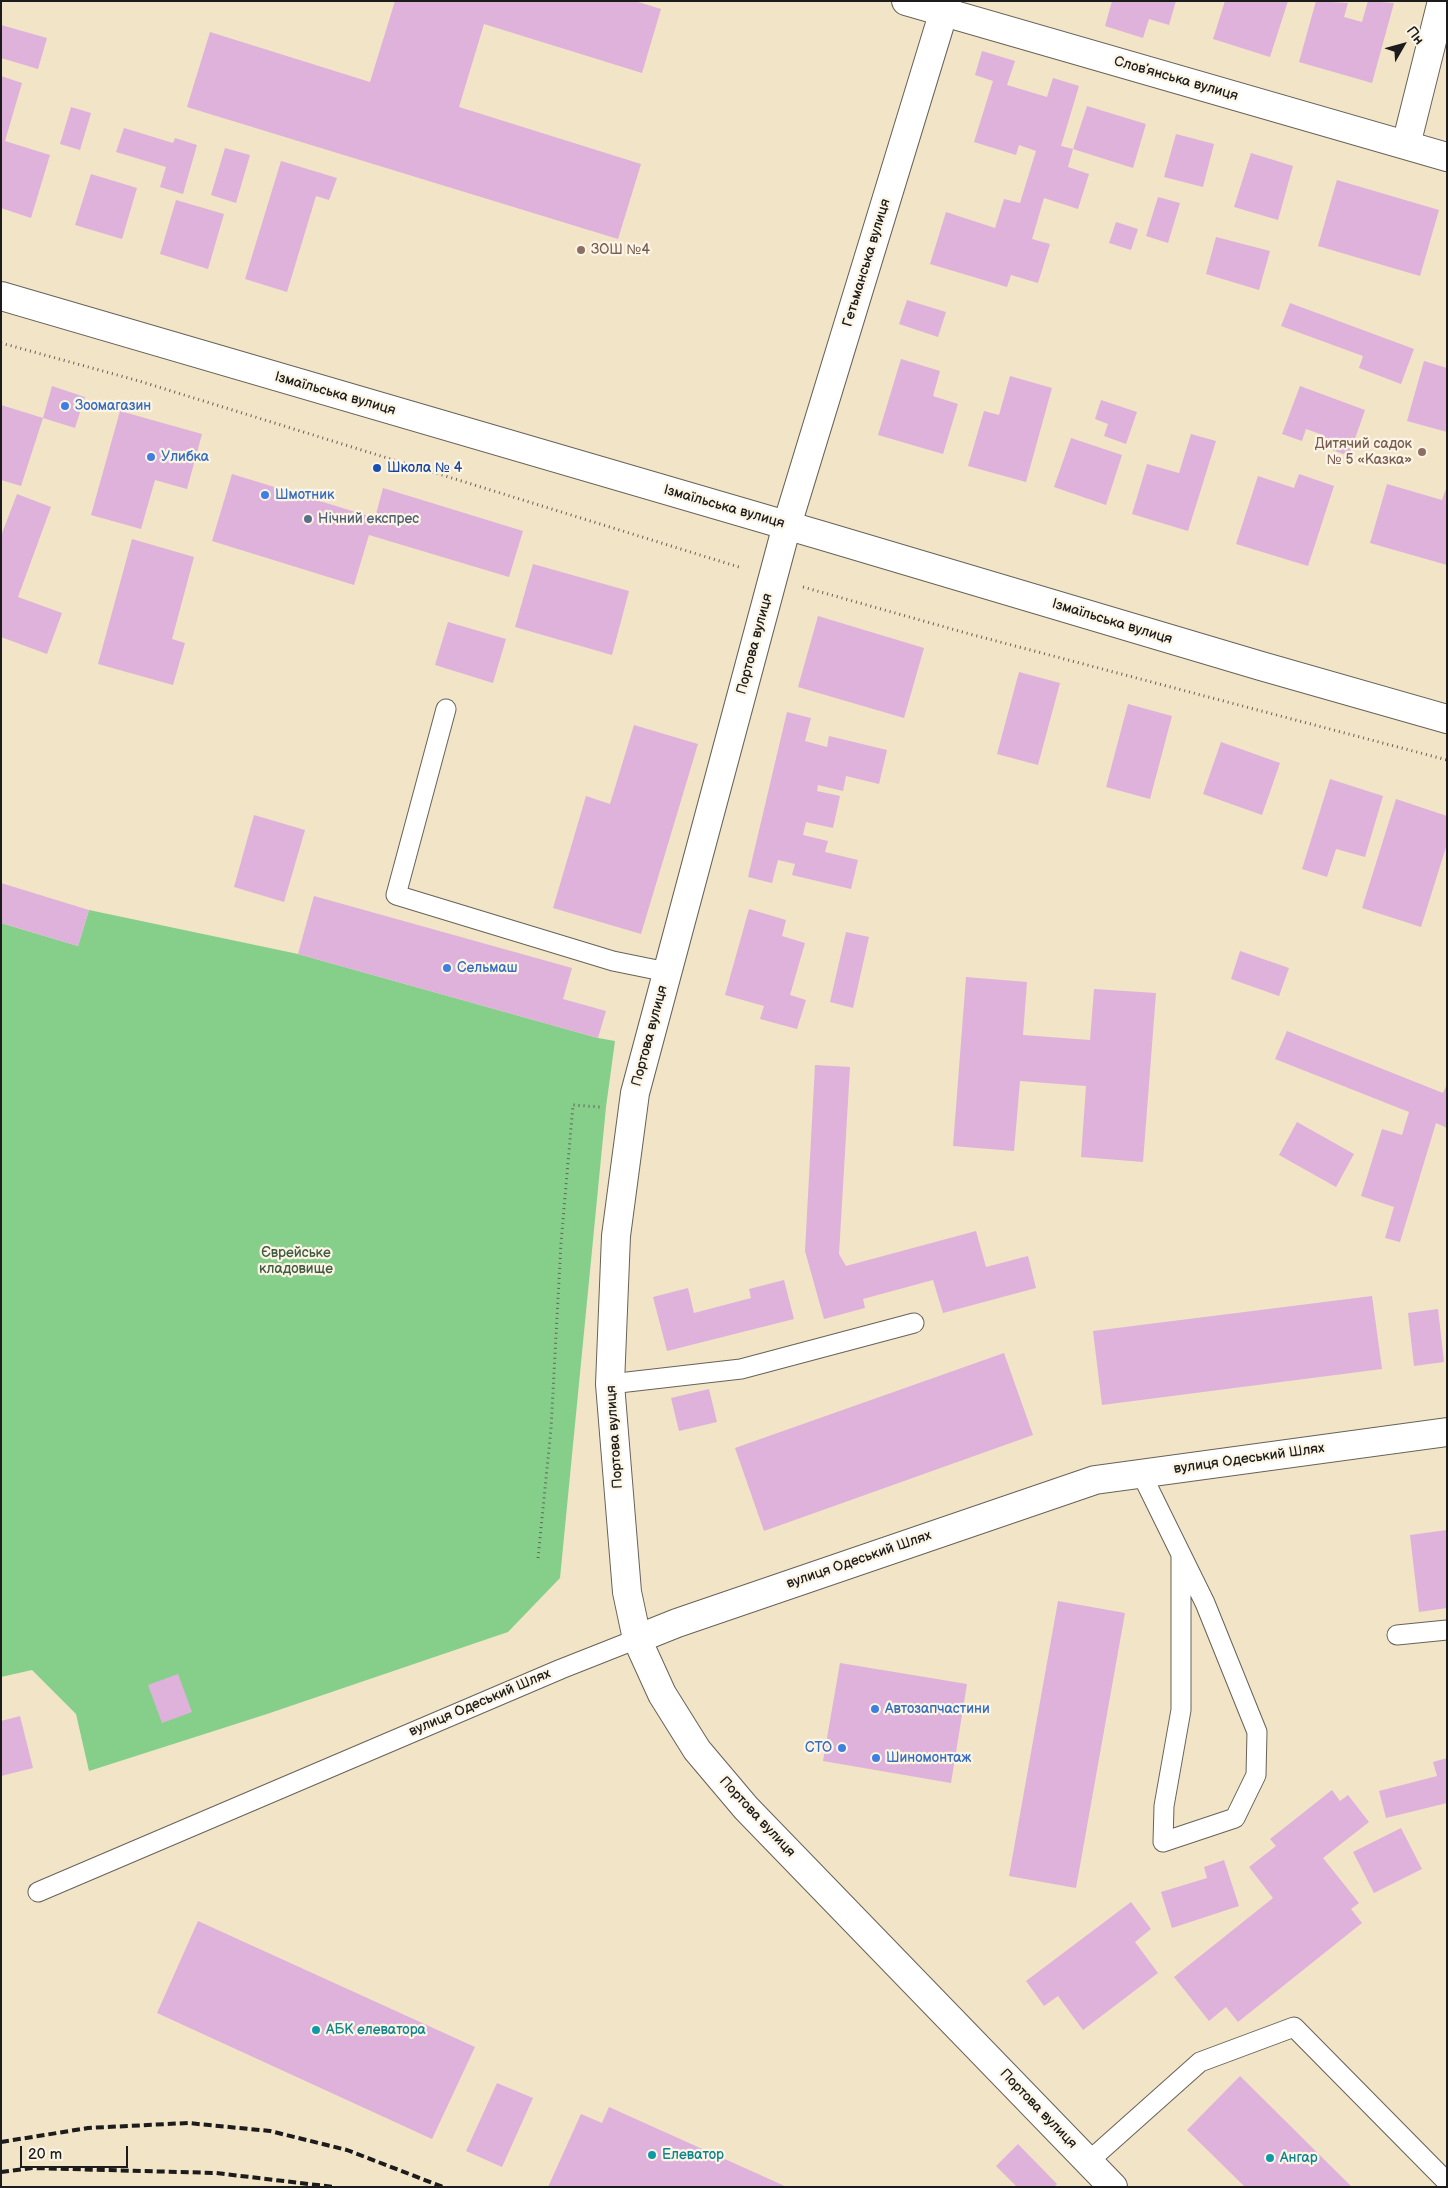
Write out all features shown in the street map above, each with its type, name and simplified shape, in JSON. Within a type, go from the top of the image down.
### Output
[{"type":"main road","name":"Словʼянська вулиця","points":[[906,1],[946,7],[1447,156]]},
{"type":"main road","points":[[1406,145],[1442,1]]},
{"type":"main road","name":"Гетьманська вулиця","points":[[787,525],[946,7]]},
{"type":"main road","name":"Ізмаїльська вулиця","points":[[1,296],[1447,719]]},
{"type":"main road","name":"Портова вулиця","points":[[787,525],[635,1093],[616,1236],[610,1384],[627,1592],[637,1639],[662,1694],[697,1750],[746,1808],[1113,2187]]},
{"type":"main road","name":"вулиця Одеський Шлях","points":[[637,1639],[686,1620],[1095,1480],[1447,1432]]},
{"type":"lane","points":[[446,710],[396,895],[613,961],[667,972]]},
{"type":"lane","points":[[610,1384],[741,1369],[914,1322]]},
{"type":"lane","points":[[1141,1473],[1205,1603],[1256,1732],[1256,1775],[1235,1818],[1163,1842],[1164,1806],[1182,1710],[1181,1555]]},
{"type":"lane","points":[[1397,1635],[1447,1630]]},
{"type":"lane","name":"вулиця Одеський Шлях","points":[[38,1892],[561,1669],[637,1639]]},
{"type":"lane","points":[[1089,2162],[1200,2062],[1294,2028],[1445,2180]]},
{"type":"path","points":[[1,343],[148,384],[650,538],[772,578],[966,633],[1447,760]]},
{"type":"path","points":[[538,1558],[551,1429],[560,1243],[572,1105],[633,1110]]},
{"type":"green space","name":"Єврейське кладовище","points":[[89,910],[298,954],[598,1038],[615,1041],[606,1107],[560,1578],[508,1632],[267,1714],[89,1771],[76,1714],[32,1670],[1,1677],[1,923],[78,946]]},
{"type":"building","points":[[395,1],[635,1],[661,9],[642,73],[484,24],[459,107],[641,164],[618,239],[187,107],[210,32],[370,82]]},
{"type":"building","points":[[1112,1],[1176,1],[1169,25],[1149,19],[1143,38],[1105,26]]},
{"type":"building","points":[[1225,1],[1288,1],[1270,57],[1213,39]]},
{"type":"building","points":[[1316,1],[1348,3],[1344,17],[1362,22],[1368,1],[1394,3],[1372,83],[1299,62]]},
{"type":"building","points":[[1,25],[47,38],[38,69],[1,58]]},
{"type":"building","points":[[982,51],[1015,61],[1007,85],[1047,97],[1053,78],[1079,86],[1061,146],[1073,149],[1068,167],[1089,174],[1078,209],[1044,198],[1032,239],[1050,244],[1038,283],[1011,275],[1007,287],[930,264],[946,212],[995,228],[1004,199],[1020,203],[1036,151],[1019,145],[1016,155],[974,142],[993,81],[975,75]]},
{"type":"building","points":[[1,76],[22,83],[5,141],[50,155],[31,218],[1,208]]},
{"type":"building","points":[[1087,106],[1146,124],[1133,168],[1073,149]]},
{"type":"building","points":[[71,107],[91,113],[80,150],[60,144]]},
{"type":"building","points":[[124,128],[173,143],[175,138],[197,145],[183,194],[160,187],[166,167],[116,152]]},
{"type":"building","points":[[1176,134],[1214,144],[1203,187],[1164,177]]},
{"type":"building","points":[[225,148],[250,155],[236,203],[211,195]]},
{"type":"building","points":[[1251,153],[1293,166],[1278,220],[1234,207]]},
{"type":"building","points":[[281,161],[337,178],[329,200],[316,196],[287,292],[245,279]]},
{"type":"building","points":[[91,174],[137,188],[122,239],[75,225]]},
{"type":"building","points":[[1337,180],[1439,210],[1420,276],[1318,246]]},
{"type":"building","points":[[1158,197],[1180,203],[1168,243],[1146,236]]},
{"type":"building","points":[[176,200],[224,214],[208,269],[160,254]]},
{"type":"building","points":[[1116,222],[1138,229],[1131,250],[1109,243]]},
{"type":"building","points":[[1216,237],[1270,251],[1259,290],[1206,274]]},
{"type":"building","points":[[907,300],[946,312],[938,337],[899,324]]},
{"type":"building","points":[[1290,303],[1414,349],[1401,384],[1359,368],[1363,356],[1281,326]]},
{"type":"building","points":[[901,359],[940,371],[933,396],[958,404],[943,454],[878,435]]},
{"type":"building","points":[[1424,361],[1447,368],[1447,432],[1407,421]]},
{"type":"building","points":[[1010,376],[1052,388],[1026,482],[968,466],[984,411],[999,415]]},
{"type":"building","points":[[52,386],[85,397],[75,428],[43,418]]},
{"type":"building","points":[[1300,386],[1365,410],[1349,456],[1319,445],[1323,435],[1306,429],[1302,441],[1282,434]]},
{"type":"building","points":[[1101,400],[1137,412],[1126,444],[1104,436],[1108,424],[1095,419]]},
{"type":"building","points":[[1,405],[43,418],[21,486],[1,480]]},
{"type":"building","name":"Улибка","points":[[120,411],[202,434],[187,489],[155,480],[141,529],[91,515]]},
{"type":"building","points":[[1191,434],[1216,441],[1188,531],[1132,514],[1147,464],[1179,473]]},
{"type":"building","points":[[1071,438],[1122,455],[1106,505],[1054,487]]},
{"type":"building","points":[[232,474],[375,518],[383,488],[523,531],[509,577],[369,535],[354,585],[212,541]]},
{"type":"building","points":[[1299,474],[1334,486],[1308,566],[1236,544],[1258,476],[1294,488]]},
{"type":"building","points":[[1387,484],[1442,500],[1447,486],[1447,565],[1370,543]]},
{"type":"building","points":[[17,494],[51,507],[18,597],[62,613],[47,654],[1,637],[1,536]]},
{"type":"building","points":[[132,539],[194,557],[172,639],[185,643],[173,685],[98,664]]},
{"type":"building","points":[[533,564],[629,591],[612,655],[515,627]]},
{"type":"building","points":[[818,616],[924,648],[904,718],[798,687]]},
{"type":"building","points":[[448,622],[506,639],[493,683],[435,665]]},
{"type":"building","points":[[1019,672],[1060,683],[1038,765],[997,754]]},
{"type":"building","points":[[1128,704],[1172,716],[1150,799],[1106,787]]},
{"type":"building","points":[[787,712],[811,718],[805,741],[827,747],[829,736],[887,750],[879,784],[846,776],[843,791],[818,785],[817,791],[840,796],[833,828],[806,822],[803,835],[828,841],[825,852],[858,860],[851,889],[792,875],[795,864],[778,860],[772,883],[748,877]]},
{"type":"building","points":[[634,725],[698,744],[641,934],[553,908],[586,796],[610,804]]},
{"type":"building","points":[[1221,742],[1280,763],[1262,815],[1203,794]]},
{"type":"building","points":[[1330,779],[1383,796],[1365,857],[1336,849],[1327,877],[1302,869]]},
{"type":"building","points":[[1396,799],[1447,816],[1447,844],[1421,927],[1362,908]]},
{"type":"building","points":[[254,815],[305,830],[284,902],[234,887]]},
{"type":"building","points":[[1,883],[89,910],[78,946],[1,923]]},
{"type":"building","points":[[314,896],[572,968],[563,999],[606,1011],[598,1038],[298,954]]},
{"type":"building","points":[[749,909],[786,920],[782,936],[805,943],[790,995],[806,1000],[797,1029],[760,1019],[764,1006],[725,995]]},
{"type":"building","points":[[846,932],[869,937],[853,1008],[830,1002]]},
{"type":"building","points":[[1240,951],[1289,968],[1279,996],[1231,979]]},
{"type":"building","points":[[966,977],[1027,982],[1023,1035],[1090,1040],[1094,989],[1156,993],[1143,1162],[1081,1157],[1086,1086],[1020,1081],[1014,1151],[953,1146]]},
{"type":"building","points":[[1287,1031],[1443,1093],[1447,1084],[1447,1128],[1436,1123],[1400,1242],[1385,1238],[1394,1207],[1361,1196],[1382,1129],[1402,1135],[1409,1112],[1275,1059]]},
{"type":"building","points":[[815,1065],[850,1067],[839,1254],[846,1266],[976,1231],[986,1267],[1028,1256],[1036,1288],[943,1313],[933,1280],[863,1299],[865,1308],[824,1319],[805,1251]]},
{"type":"building","points":[[1297,1122],[1354,1154],[1336,1187],[1279,1155]]},
{"type":"building","points":[[784,1280],[794,1319],[667,1351],[653,1297],[688,1288],[694,1313],[751,1298],[749,1289]]},
{"type":"building","points":[[1372,1296],[1382,1369],[1102,1405],[1093,1331]]},
{"type":"building","points":[[1438,1309],[1444,1362],[1414,1366],[1408,1313]]},
{"type":"building","points":[[1004,1353],[1033,1435],[764,1531],[735,1448]]},
{"type":"building","points":[[709,1389],[717,1422],[679,1431],[671,1398]]},
{"type":"building","points":[[1447,1530],[1447,1608],[1419,1612],[1410,1535]]},
{"type":"building","points":[[1058,1601],[1125,1613],[1076,1888],[1009,1876]]},
{"type":"building","points":[[840,1663],[967,1684],[951,1783],[823,1761]]},
{"type":"building","points":[[178,1674],[192,1712],[162,1723],[148,1685]]},
{"type":"building","points":[[20,1716],[33,1768],[1,1776],[1,1721]]},
{"type":"building","points":[[1447,1758],[1447,1803],[1386,1818],[1379,1791],[1437,1776],[1433,1762]]},
{"type":"building","points":[[1332,1790],[1340,1801],[1348,1795],[1369,1822],[1323,1858],[1359,1903],[1351,1909],[1362,1923],[1238,2022],[1226,2007],[1209,2021],[1174,1977],[1273,1898],[1249,1867],[1276,1846],[1270,1839]]},
{"type":"building","points":[[1401,1828],[1422,1869],[1374,1893],[1353,1852]]},
{"type":"building","points":[[1224,1860],[1239,1906],[1172,1928],[1161,1892],[1207,1878],[1204,1867]]},
{"type":"building","points":[[1131,1902],[1151,1929],[1135,1942],[1158,1973],[1083,2030],[1058,1996],[1044,2006],[1026,1981]]},
{"type":"building","name":"АБК елеватора","points":[[198,1921],[475,2047],[432,2139],[157,2013]]},
{"type":"building","name":"Ангар","points":[[1240,2076],[1352,2187],[1245,2187],[1187,2130]]},
{"type":"building","points":[[497,2083],[533,2098],[502,2167],[466,2151]]},
{"type":"building","name":"Елеватор","points":[[609,2107],[787,2187],[548,2187],[581,2114],[602,2123]]},
{"type":"building","points":[[1018,2144],[1057,2184],[1054,2187],[1017,2187],[996,2166]]},
{"type":"railway","points":[[1,2142],[88,2128],[188,2123],[270,2131],[347,2150],[443,2187]]},
{"type":"railway","points":[[1,2172],[32,2168],[216,2173],[334,2187]]},
{"type":"place","name":"ЗОШ №4","points":[[581,250]]},
{"type":"place","name":"Зоомагазин","points":[[65,406]]},
{"type":"place","name":"Дитячий садок № 5 «Казка»","points":[[1422,452]]},
{"type":"place","name":"Улибка","points":[[151,457]]},
{"type":"place","name":"Школа № 4","points":[[377,468]]},
{"type":"place","name":"Шмотник","points":[[265,495]]},
{"type":"place","name":"Нічний експрес","points":[[308,519]]},
{"type":"place","name":"Сельмаш","points":[[447,968]]},
{"type":"place","name":"Автозапчастини","points":[[875,1709]]},
{"type":"place","name":"СТО","points":[[842,1748]]},
{"type":"place","name":"Шиномонтаж","points":[[876,1758]]},
{"type":"place","name":"АБК елеватора","points":[[316,2030]]},
{"type":"place","name":"Елеватор","points":[[652,2155]]},
{"type":"place","name":"Ангар","points":[[1270,2158]]}]
